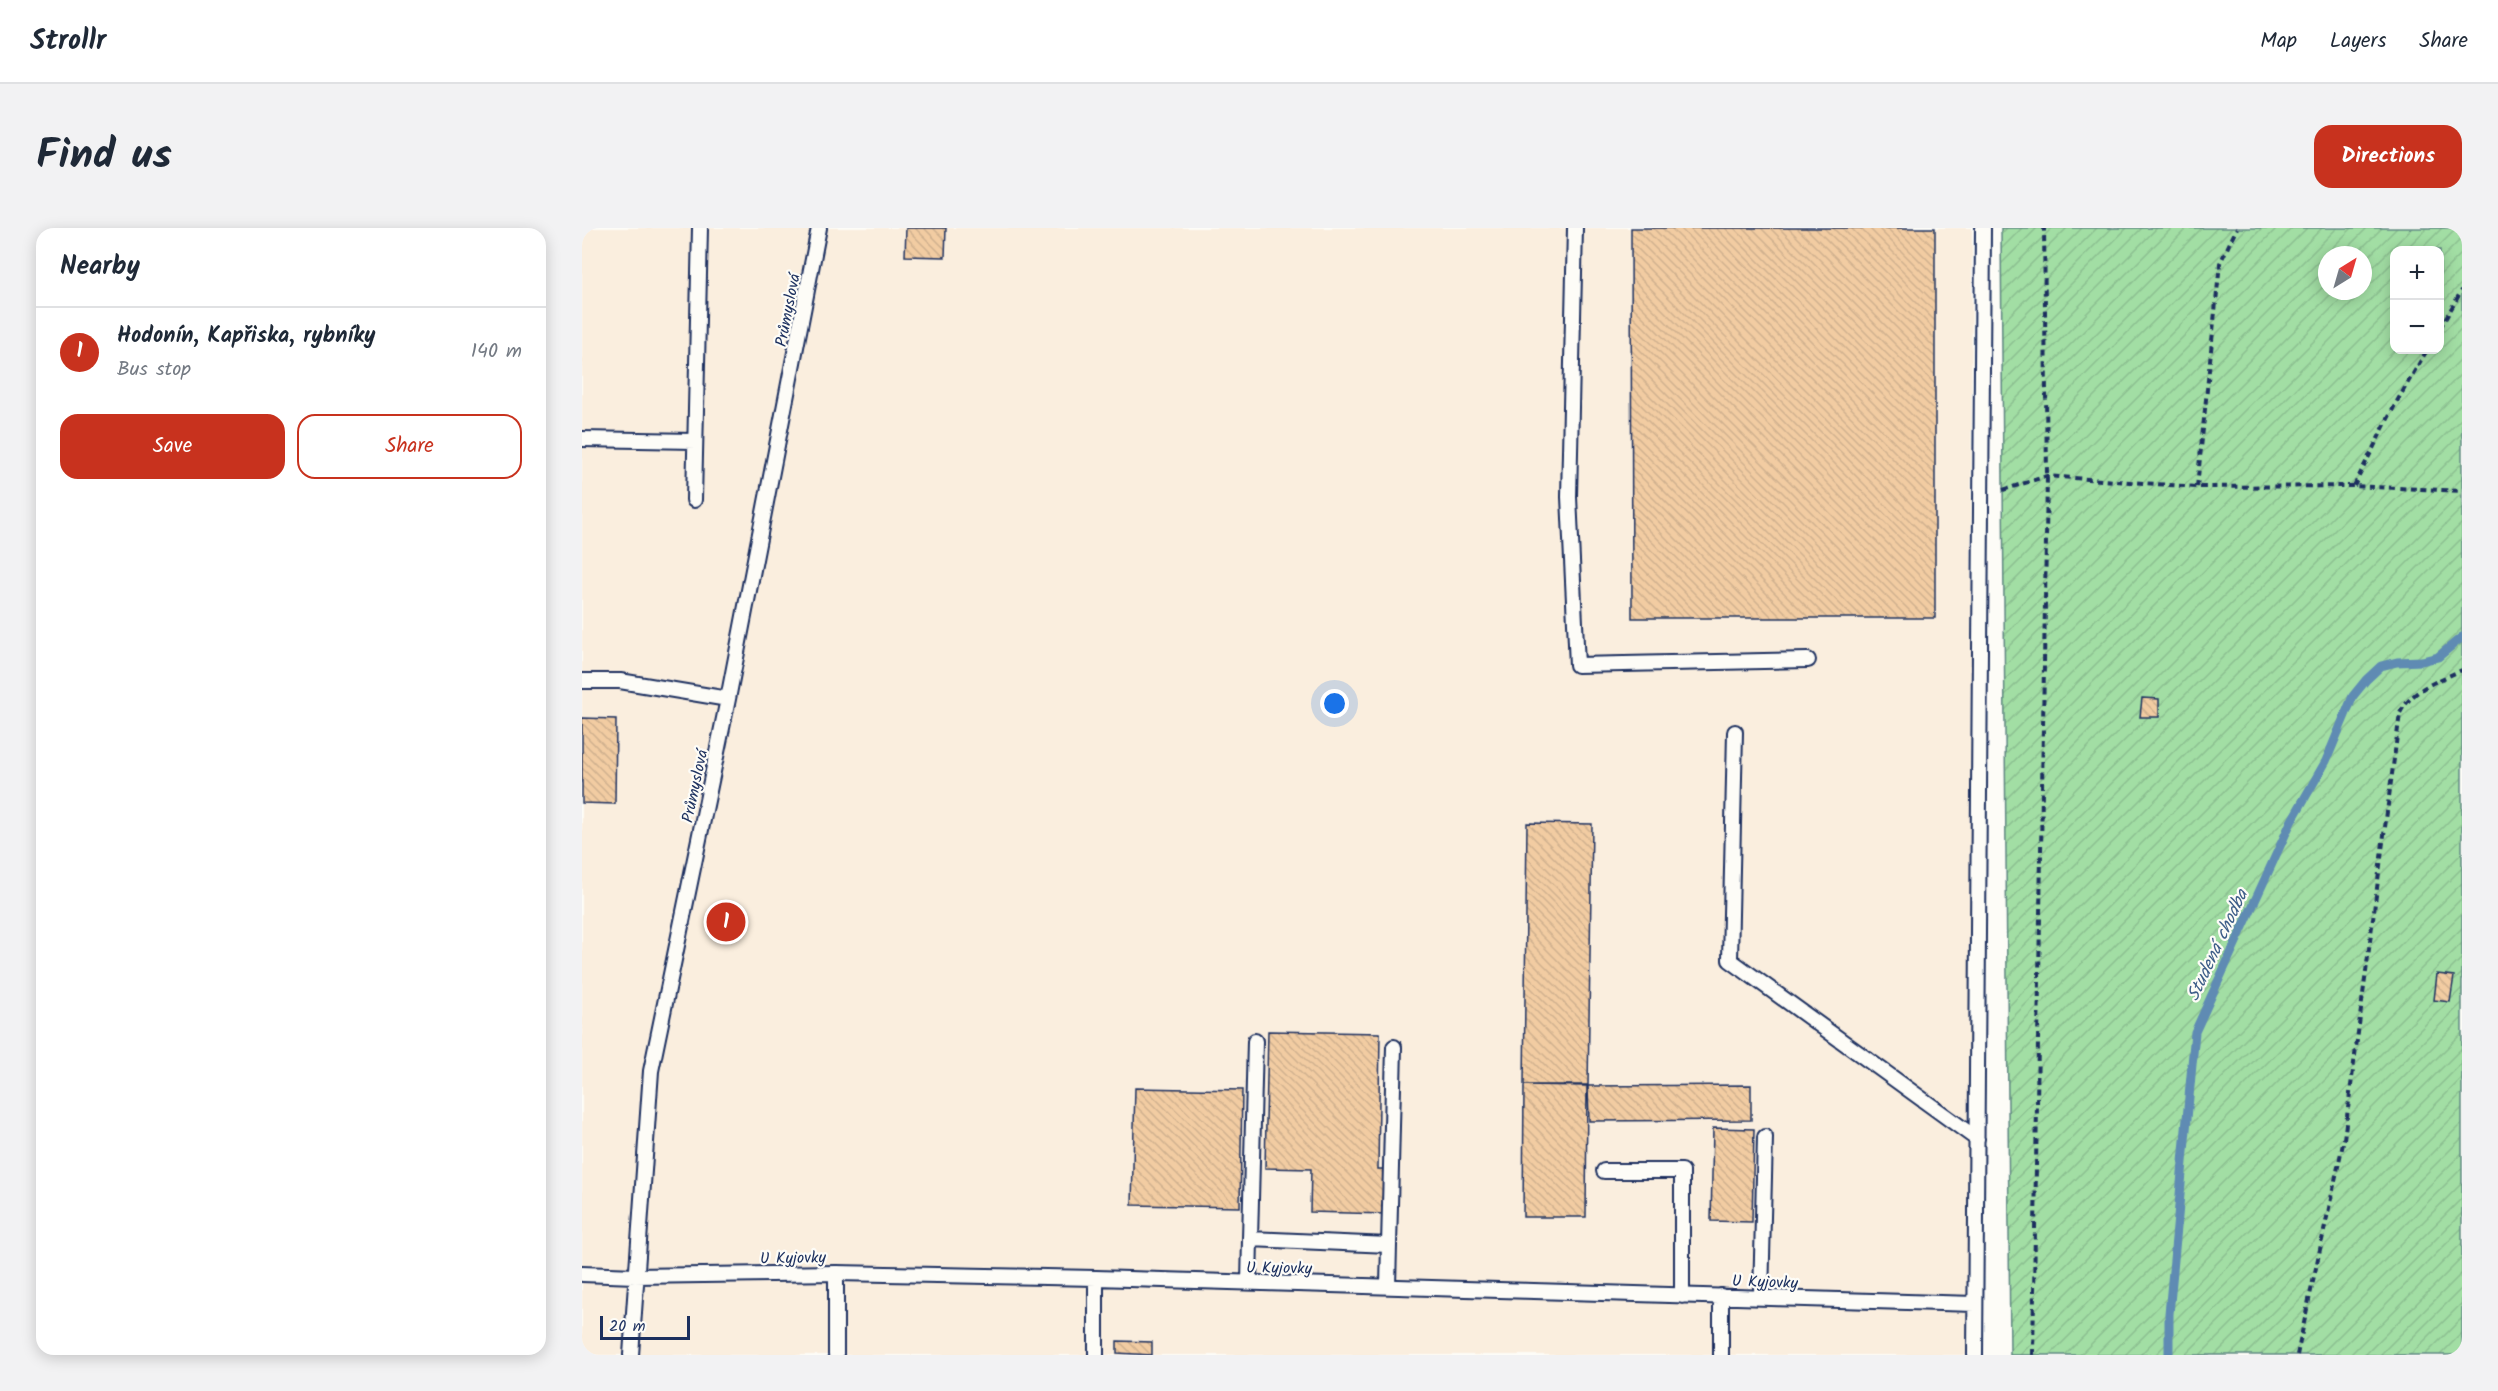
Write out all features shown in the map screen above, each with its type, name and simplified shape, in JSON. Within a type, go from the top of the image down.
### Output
[{"type":"lane","points":[[694,500],[700,228]]},
{"type":"lane","name":"Průmyslová","points":[[631,1355],[651,1071],[728,699],[819,228]]},
{"type":"lane","points":[[1575,228],[1569,497],[1577,665],[1808,660]]},
{"type":"lane","points":[[1975,1355],[1983,497],[1983,228]]},
{"type":"lane","points":[[582,439],[695,441]]},
{"type":"lane","points":[[582,681],[620,681],[728,699]]},
{"type":"lane","points":[[1735,732],[1730,960],[1977,1138]]},
{"type":"lane","points":[[1249,1283],[1255,1041]]},
{"type":"lane","points":[[1388,1286],[1394,1047]]},
{"type":"lane","points":[[1761,1298],[1765,1137]]},
{"type":"lane","points":[[1604,1171],[1682,1171],[1682,1296]]},
{"type":"lane","points":[[1250,1239],[1389,1245]]},
{"type":"lane","points":[[836,1273],[836,1355]]},
{"type":"lane","name":"U Kyjovky","points":[[582,1274],[635,1276],[836,1273],[1096,1278],[1975,1304]]},
{"type":"lane","points":[[1096,1278],[1096,1355]]},
{"type":"lane","points":[[1721,1355],[1722,1296]]},
{"type":"path","points":[[2033,1355],[2047,476],[2044,228]]},
{"type":"path","points":[[2197,487],[2220,263],[2237,228]]},
{"type":"path","points":[[2444,320],[2462,290]]},
{"type":"path","points":[[2354,486],[2396,403],[2425,354]]},
{"type":"path","points":[[1983,497],[2047,476],[2197,487],[2354,486],[2462,491]]},
{"type":"path","points":[[2297,1355],[2344,1139],[2400,713],[2406,701],[2415,692],[2462,670]]},
{"type":"shaded area","points":[[582,228],[1972,228],[1969,1355],[582,1355]]},
{"type":"green space","points":[[2001,228],[2462,228],[2462,1355],[2010,1355]]},
{"type":"building","points":[[906,228],[946,228],[945,257],[905,256]]},
{"type":"building","points":[[1631,228],[1935,228],[1935,618],[1632,618]]},
{"type":"building","points":[[2142,698],[2159,699],[2159,717],[2140,717]]},
{"type":"building","points":[[582,718],[616,719],[615,804],[582,803]]},
{"type":"building","points":[[1527,823],[1592,824],[1588,1086],[1524,1085]]},
{"type":"building","points":[[2437,974],[2454,976],[2450,1002],[2434,1000]]},
{"type":"building","points":[[1268,1031],[1380,1033],[1378,1169],[1387,1169],[1386,1214],[1310,1212],[1311,1169],[1265,1168]]},
{"type":"building","points":[[1524,1085],[1587,1085],[1586,1217],[1523,1217]]},
{"type":"building","points":[[1751,1085],[1751,1120],[1589,1121],[1588,1086]]},
{"type":"building","points":[[1135,1088],[1242,1090],[1240,1207],[1132,1205]]},
{"type":"building","points":[[1713,1128],[1754,1129],[1752,1222],[1711,1221]]},
{"type":"building","points":[[1117,1341],[1152,1342],[1152,1355],[1117,1353]]},
{"type":"waterway","name":"Studená chodba","points":[[2169,1355],[2169,1314],[2195,1032],[2291,822],[2326,761],[2353,696],[2381,666],[2438,657],[2462,637]]},
{"type":"place","name":"Hodonín, Kapřiska, rybníky","points":[[726,922]]}]
